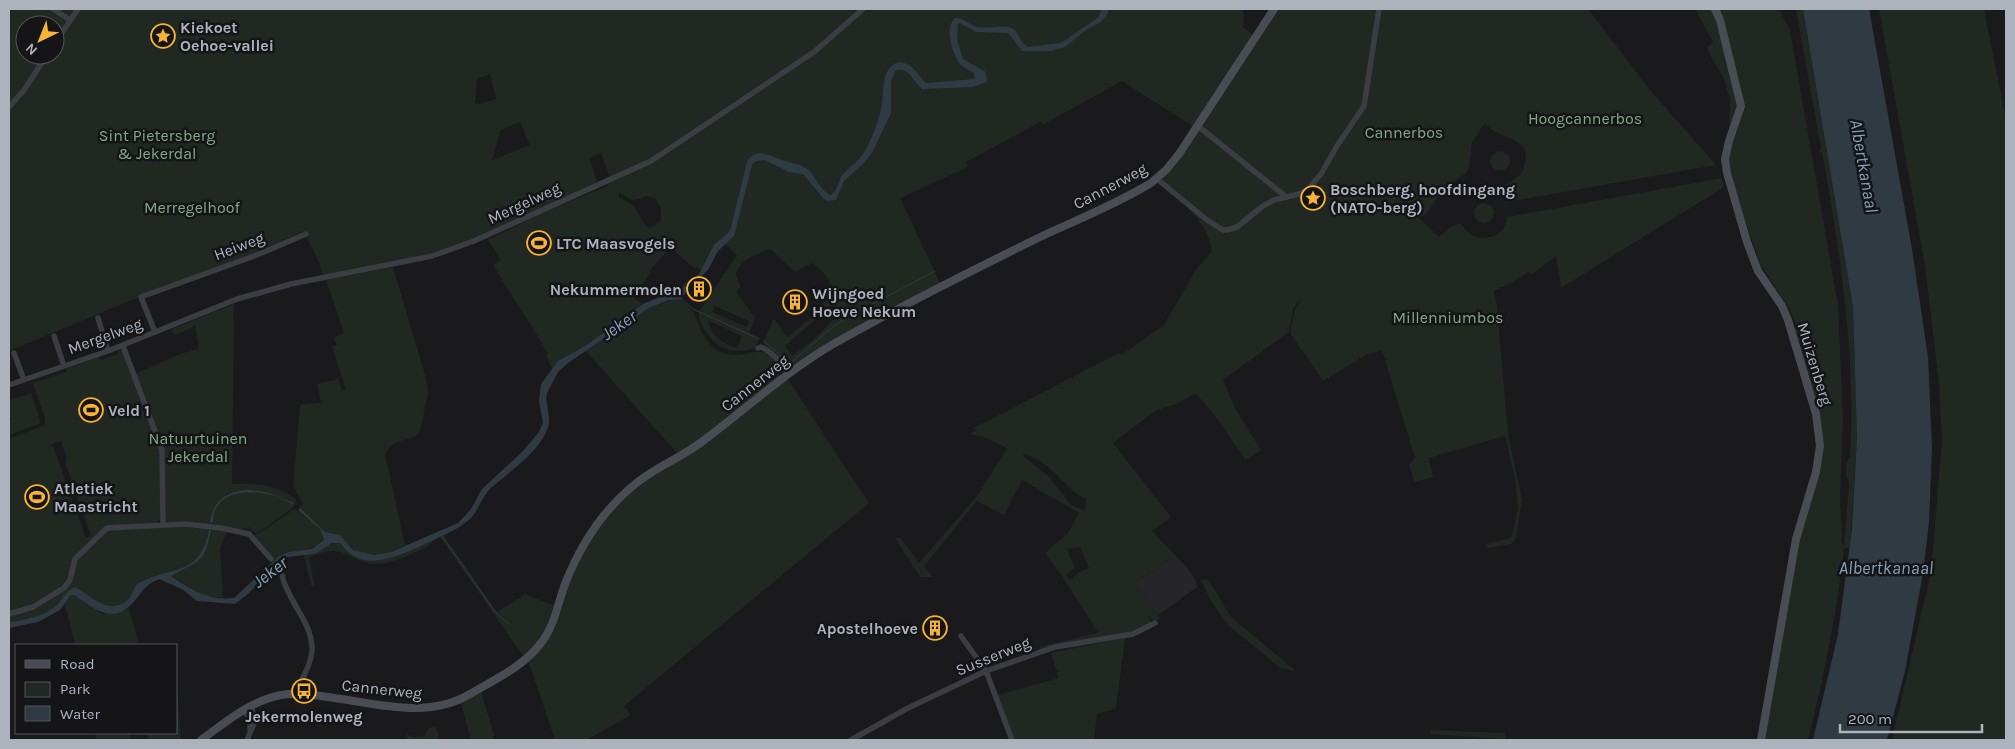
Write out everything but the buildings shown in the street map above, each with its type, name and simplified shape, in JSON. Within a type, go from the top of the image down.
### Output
[{"type":"main road","name":"Cannerweg","points":[[201,740],[248,707],[280,695],[295,694],[411,708],[438,707],[465,697],[520,663],[534,651],[544,638],[580,552],[608,510],[639,480],[692,449],[814,355],[1017,248],[1139,190],[1156,178],[1171,164],[1198,126],[1274,9]]},
{"type":"main road","name":"Muizenberg","points":[[1716,9],[1742,106],[1725,159],[1727,173],[1747,242],[1758,270],[1782,306],[1788,320],[1820,432],[1818,464],[1796,539],[1761,740]]},
{"type":"street","points":[[53,9],[70,20]]},
{"type":"street","points":[[65,28],[78,9]]},
{"type":"street","name":"Mergelweg","points":[[9,385],[123,346],[246,296],[291,284],[392,265],[453,250],[651,161],[805,58],[863,9]]},
{"type":"street","points":[[1156,178],[1203,217],[1223,230],[1232,230],[1238,227],[1263,206],[1285,196],[1303,192],[1315,181],[1362,110],[1374,49],[1379,9]]},
{"type":"street","points":[[9,107],[24,90],[40,65]]},
{"type":"street","points":[[1198,126],[1285,196]]},
{"type":"street","name":"Heiweg","points":[[140,298],[182,280],[257,255],[306,234]]},
{"type":"street","name":"Mergelweg","points":[[140,298],[155,332]]},
{"type":"street","points":[[98,318],[108,351]]},
{"type":"street","name":"Mergelweg","points":[[54,336],[64,366]]},
{"type":"street","points":[[123,346],[162,450],[163,524]]},
{"type":"street","points":[[758,348],[766,349],[784,367],[788,374]]},
{"type":"street","points":[[14,353],[24,380]]},
{"type":"street","points":[[9,614],[33,607],[64,588],[70,580],[75,559],[106,528],[163,524],[200,524],[246,533],[252,536],[271,558]]},
{"type":"street","points":[[282,575],[285,587],[310,634],[312,646],[310,658],[295,694]]},
{"type":"street","name":"Susserweg","points":[[851,740],[908,708],[986,671],[1055,647],[1133,634],[1155,623]]},
{"type":"street","points":[[961,636],[986,671],[1012,740]]},
{"type":"street","points":[[247,740],[250,733],[248,707]]},
{"type":"shaded area","points":[[1176,556],[1188,569],[1196,581],[1197,587],[1158,615],[1134,584]]},
{"type":"green space","name":"Sint Pietersberg & Jekerdal","points":[[9,9],[850,9],[854,12],[858,9],[1242,9],[1244,15],[1243,27],[1253,35],[1271,9],[1588,9],[1650,90],[1716,165],[1507,202],[1505,185],[1518,177],[1525,163],[1526,155],[1524,149],[1517,141],[1494,131],[1485,123],[1472,142],[1469,167],[1466,173],[1443,190],[1427,213],[1419,218],[1439,237],[1460,223],[1472,235],[1485,238],[1500,232],[1504,228],[1507,217],[1722,178],[1724,187],[1561,288],[1556,256],[1531,275],[1529,272],[1494,291],[1508,435],[1522,499],[1516,539],[1511,544],[1488,548],[1486,544],[1510,538],[1518,507],[1515,479],[1505,436],[1429,458],[1433,477],[1414,482],[1409,464],[1415,458],[1382,350],[1366,355],[1323,381],[1290,333],[1295,310],[1301,299],[1293,309],[1289,332],[1223,380],[1235,408],[1261,450],[1246,460],[1206,404],[1194,394],[1180,402],[1155,411],[1113,443],[1171,517],[1152,531],[1176,556],[1134,584],[1160,618],[1154,621],[1147,615],[1152,624],[1141,630],[1041,651],[1039,647],[1098,633],[1063,577],[1045,553],[1068,533],[1079,513],[1022,480],[1004,515],[977,501],[924,566],[933,577],[920,577],[895,538],[901,538],[919,563],[978,495],[1007,448],[984,437],[970,434],[977,430],[974,428],[1119,353],[1121,355],[1164,325],[1195,271],[1212,251],[1205,230],[1192,212],[1157,183],[1194,127],[1122,81],[1044,124],[1040,122],[966,162],[968,167],[900,198],[941,285],[844,335],[789,370],[763,343],[773,320],[775,320],[787,337],[816,314],[833,288],[822,271],[812,263],[795,272],[770,249],[750,258],[741,265],[736,274],[740,286],[737,293],[755,318],[749,333],[759,337],[756,348],[741,351],[727,349],[709,337],[699,317],[699,312],[737,255],[720,240],[701,271],[697,267],[694,268],[673,250],[671,252],[668,250],[651,269],[645,281],[634,294],[635,299],[643,304],[588,344],[561,359],[552,369],[546,355],[548,353],[493,265],[501,260],[488,240],[549,210],[608,186],[606,180],[610,178],[601,153],[589,158],[598,184],[477,238],[436,252],[323,277],[320,265],[304,231],[257,252],[139,297],[9,351]],"holes":[[[490,74],[496,99],[480,104],[475,103],[477,79]],[[520,122],[530,145],[492,160],[501,130]],[[619,192],[632,200],[646,196],[655,198],[661,208],[661,220],[648,228],[634,206],[619,197]],[[832,305],[841,312],[812,341],[792,356],[785,346]],[[715,306],[749,321],[747,327],[712,312]],[[707,320],[742,336],[737,348],[722,341],[715,335]],[[1022,455],[1031,456],[1039,460],[1078,495],[1086,499],[1085,511],[1071,505],[1048,476]],[[1080,547],[1089,568],[1069,580],[1066,574],[1075,568],[1067,549]]]},
{"type":"green space","points":[[1695,9],[1779,9],[1790,30],[1838,305],[1843,419],[1840,499],[1841,542],[1844,547],[1849,483],[1846,469],[1850,456],[1851,418],[1849,341],[1835,227],[1822,152],[1820,153],[1819,150],[1821,149],[1796,9],[1803,9],[1853,307],[1857,437],[1850,548],[1844,548],[1829,644],[1808,740],[1762,740],[1795,555],[1822,449],[1793,328],[1798,328],[1790,310],[1761,265],[1743,217],[1728,161],[1730,100],[1724,79],[1708,51],[1708,47],[1713,42]]},
{"type":"green space","points":[[1879,9],[1984,9],[2006,120],[2006,740],[1892,740],[1931,572],[1942,440],[1939,383],[1925,266]]},
{"type":"green space","points":[[1500,151],[1507,154],[1510,161],[1507,168],[1500,171],[1493,168],[1490,161],[1493,154]]},
{"type":"green space","points":[[1484,203],[1491,206],[1494,213],[1491,220],[1484,223],[1477,220],[1474,213],[1477,206]]},
{"type":"green space","points":[[393,267],[426,378],[428,393],[420,432],[411,438],[397,442],[385,454],[405,545],[391,552],[369,555],[353,550],[340,535],[325,532],[300,508],[303,505],[293,485],[300,407],[302,404],[321,403],[317,384],[338,379],[342,391],[346,390],[332,346],[337,345],[334,338],[344,333],[326,280]]},
{"type":"green space","points":[[674,299],[681,299],[692,310],[700,329],[717,350],[736,355],[752,352],[767,354],[775,359],[783,370],[779,377],[693,445],[678,454],[586,351],[649,308]]},
{"type":"green space","name":"Natuurtuinen Jekerdal","points":[[234,304],[232,484],[249,484],[276,488],[284,491],[297,501],[293,505],[294,507],[256,534],[249,527],[237,530],[167,522],[165,519],[165,459],[163,448],[135,374],[180,354],[199,349],[195,325],[174,335],[172,329]]},
{"type":"green space","points":[[117,350],[123,351],[161,451],[161,519],[154,524],[103,529],[75,557],[70,577],[65,585],[32,606],[9,613],[9,439],[45,425],[45,418],[32,381],[34,383],[66,372],[66,369],[99,357],[101,360],[118,354]],"holes":[[[61,441],[67,458],[65,462],[91,536],[86,538],[53,446],[50,445]]]},
{"type":"green space","points":[[787,378],[869,503],[624,706],[631,715],[586,740],[555,740],[528,660],[535,655],[594,531],[630,491]]},
{"type":"green space","points":[[31,393],[41,423],[9,435],[9,421],[11,420],[9,400]]},
{"type":"green space","points":[[295,509],[320,529],[324,540],[310,549],[287,554],[274,560],[254,536]]},
{"type":"green space","points":[[167,525],[227,531],[220,549],[223,598],[201,595],[170,575],[187,568],[198,560],[209,541],[211,531],[209,530],[203,551],[195,561],[183,568],[145,581],[136,588],[128,599],[119,605],[107,606],[102,604],[75,587],[67,592],[58,604],[48,612],[28,619],[9,622],[9,615],[64,590],[75,562],[105,530]]},
{"type":"green space","points":[[443,535],[497,612],[526,594],[554,606],[539,643],[524,657],[440,537]]},
{"type":"green space","points":[[432,541],[430,545],[411,555],[382,564],[358,560],[335,551],[309,557],[315,587],[311,585],[304,556],[331,544],[340,543],[344,549],[377,561],[398,556]]},
{"type":"green space","points":[[1208,579],[1231,617],[1296,671],[1280,668],[1227,624],[1210,599],[1201,580]]},
{"type":"green space","points":[[71,595],[74,595],[102,614],[124,611],[129,608],[139,644],[75,644],[65,604]]},
{"type":"green space","points":[[1125,638],[1116,708],[1097,714],[1094,740],[1014,740],[998,695],[1059,678],[1051,653]]},
{"type":"green space","points":[[481,691],[494,735],[492,740],[471,740],[461,703]]},
{"type":"green space","points":[[178,699],[181,740],[148,740],[147,734],[178,734]]},
{"type":"green space","points":[[436,727],[439,740],[408,740],[406,733],[411,737],[424,737],[429,728]]},
{"type":"green space","points":[[1430,730],[1505,733],[1505,739],[1430,734]]},
{"type":"green space","points":[[95,734],[129,734],[131,740],[97,740]]},
{"type":"water","name":"Jeker","points":[[1101,9],[1108,9],[1108,13],[1101,22],[1086,30],[1065,47],[1052,51],[1022,51],[1008,33],[976,32],[960,23],[958,24],[957,39],[963,59],[986,72],[987,82],[972,87],[922,89],[904,70],[895,71],[891,82],[891,113],[873,151],[865,162],[844,181],[836,200],[827,201],[823,198],[803,174],[789,172],[765,160],[756,161],[752,165],[734,236],[718,251],[708,270],[689,288],[681,299],[669,300],[649,308],[568,363],[558,372],[547,393],[549,425],[543,439],[522,462],[488,491],[470,519],[455,529],[407,552],[383,560],[371,561],[360,559],[349,553],[340,543],[332,543],[315,554],[287,557],[235,604],[197,601],[182,589],[159,579],[143,590],[121,612],[105,613],[71,595],[60,610],[38,622],[9,628],[9,622],[35,617],[48,612],[58,604],[67,592],[75,587],[97,601],[112,606],[119,605],[131,596],[136,585],[139,583],[192,563],[199,556],[205,545],[209,530],[211,530],[206,550],[202,556],[194,564],[171,576],[186,586],[208,596],[234,598],[279,556],[289,552],[312,549],[324,540],[320,529],[298,510],[300,508],[325,532],[340,535],[353,550],[374,555],[391,552],[458,523],[471,509],[482,489],[523,451],[539,432],[543,423],[539,401],[541,384],[558,361],[588,344],[643,304],[686,286],[698,276],[714,245],[730,231],[747,162],[750,157],[759,154],[770,155],[802,166],[831,195],[842,175],[863,155],[869,143],[881,110],[885,76],[892,66],[898,62],[908,64],[926,83],[975,79],[974,73],[960,64],[954,54],[950,41],[950,28],[955,18],[977,27],[1009,27],[1015,31],[1028,47],[1061,43],[1099,17]]},
{"type":"water","name":"Albertkanaal","points":[[1803,9],[1869,9],[1912,249],[1928,357],[1932,448],[1929,522],[1923,573],[1905,671],[1887,740],[1813,740],[1838,634],[1852,529],[1857,437],[1853,307]]},
{"type":"water","points":[[243,490],[266,492],[294,503],[293,505],[271,495],[244,492],[222,500],[215,509],[213,522],[210,522],[215,507],[223,497]]},
{"type":"waterway","points":[[854,314],[935,271]]},
{"type":"waterway","points":[[669,295],[699,275]]},
{"type":"waterway","points":[[680,298],[693,309],[759,339]]},
{"type":"waterway","points":[[764,341],[789,363],[835,325],[849,317]]},
{"type":"waterway","points":[[442,536],[496,613],[509,624]]},
{"type":"place","name":"Kiekoet Oehoe-vallei","points":[[163,36]]},
{"type":"place","name":"Boschberg, hoofdingang (NATO-berg)","points":[[1313,198]]},
{"type":"place","name":"LTC Maasvogels","points":[[539,243]]},
{"type":"place","name":"Nekummermolen","points":[[699,289]]},
{"type":"place","name":"Wijngoed Hoeve Nekum","points":[[795,302]]},
{"type":"place","name":"Veld 1","points":[[91,410]]},
{"type":"place","name":"Atletiek Maastricht","points":[[37,497]]},
{"type":"place","name":"Apostelhoeve","points":[[935,628]]},
{"type":"place","name":"Jekermolenweg","points":[[304,691]]},
{"type":"park label","name":"Hoogcannerbos","points":[[1585,118]]},
{"type":"park label","name":"Cannerbos","points":[[1404,132]]},
{"type":"park label","name":"Merregelhoof","points":[[192,207]]},
{"type":"park label","name":"Millenniumbos","points":[[1448,317]]}]
